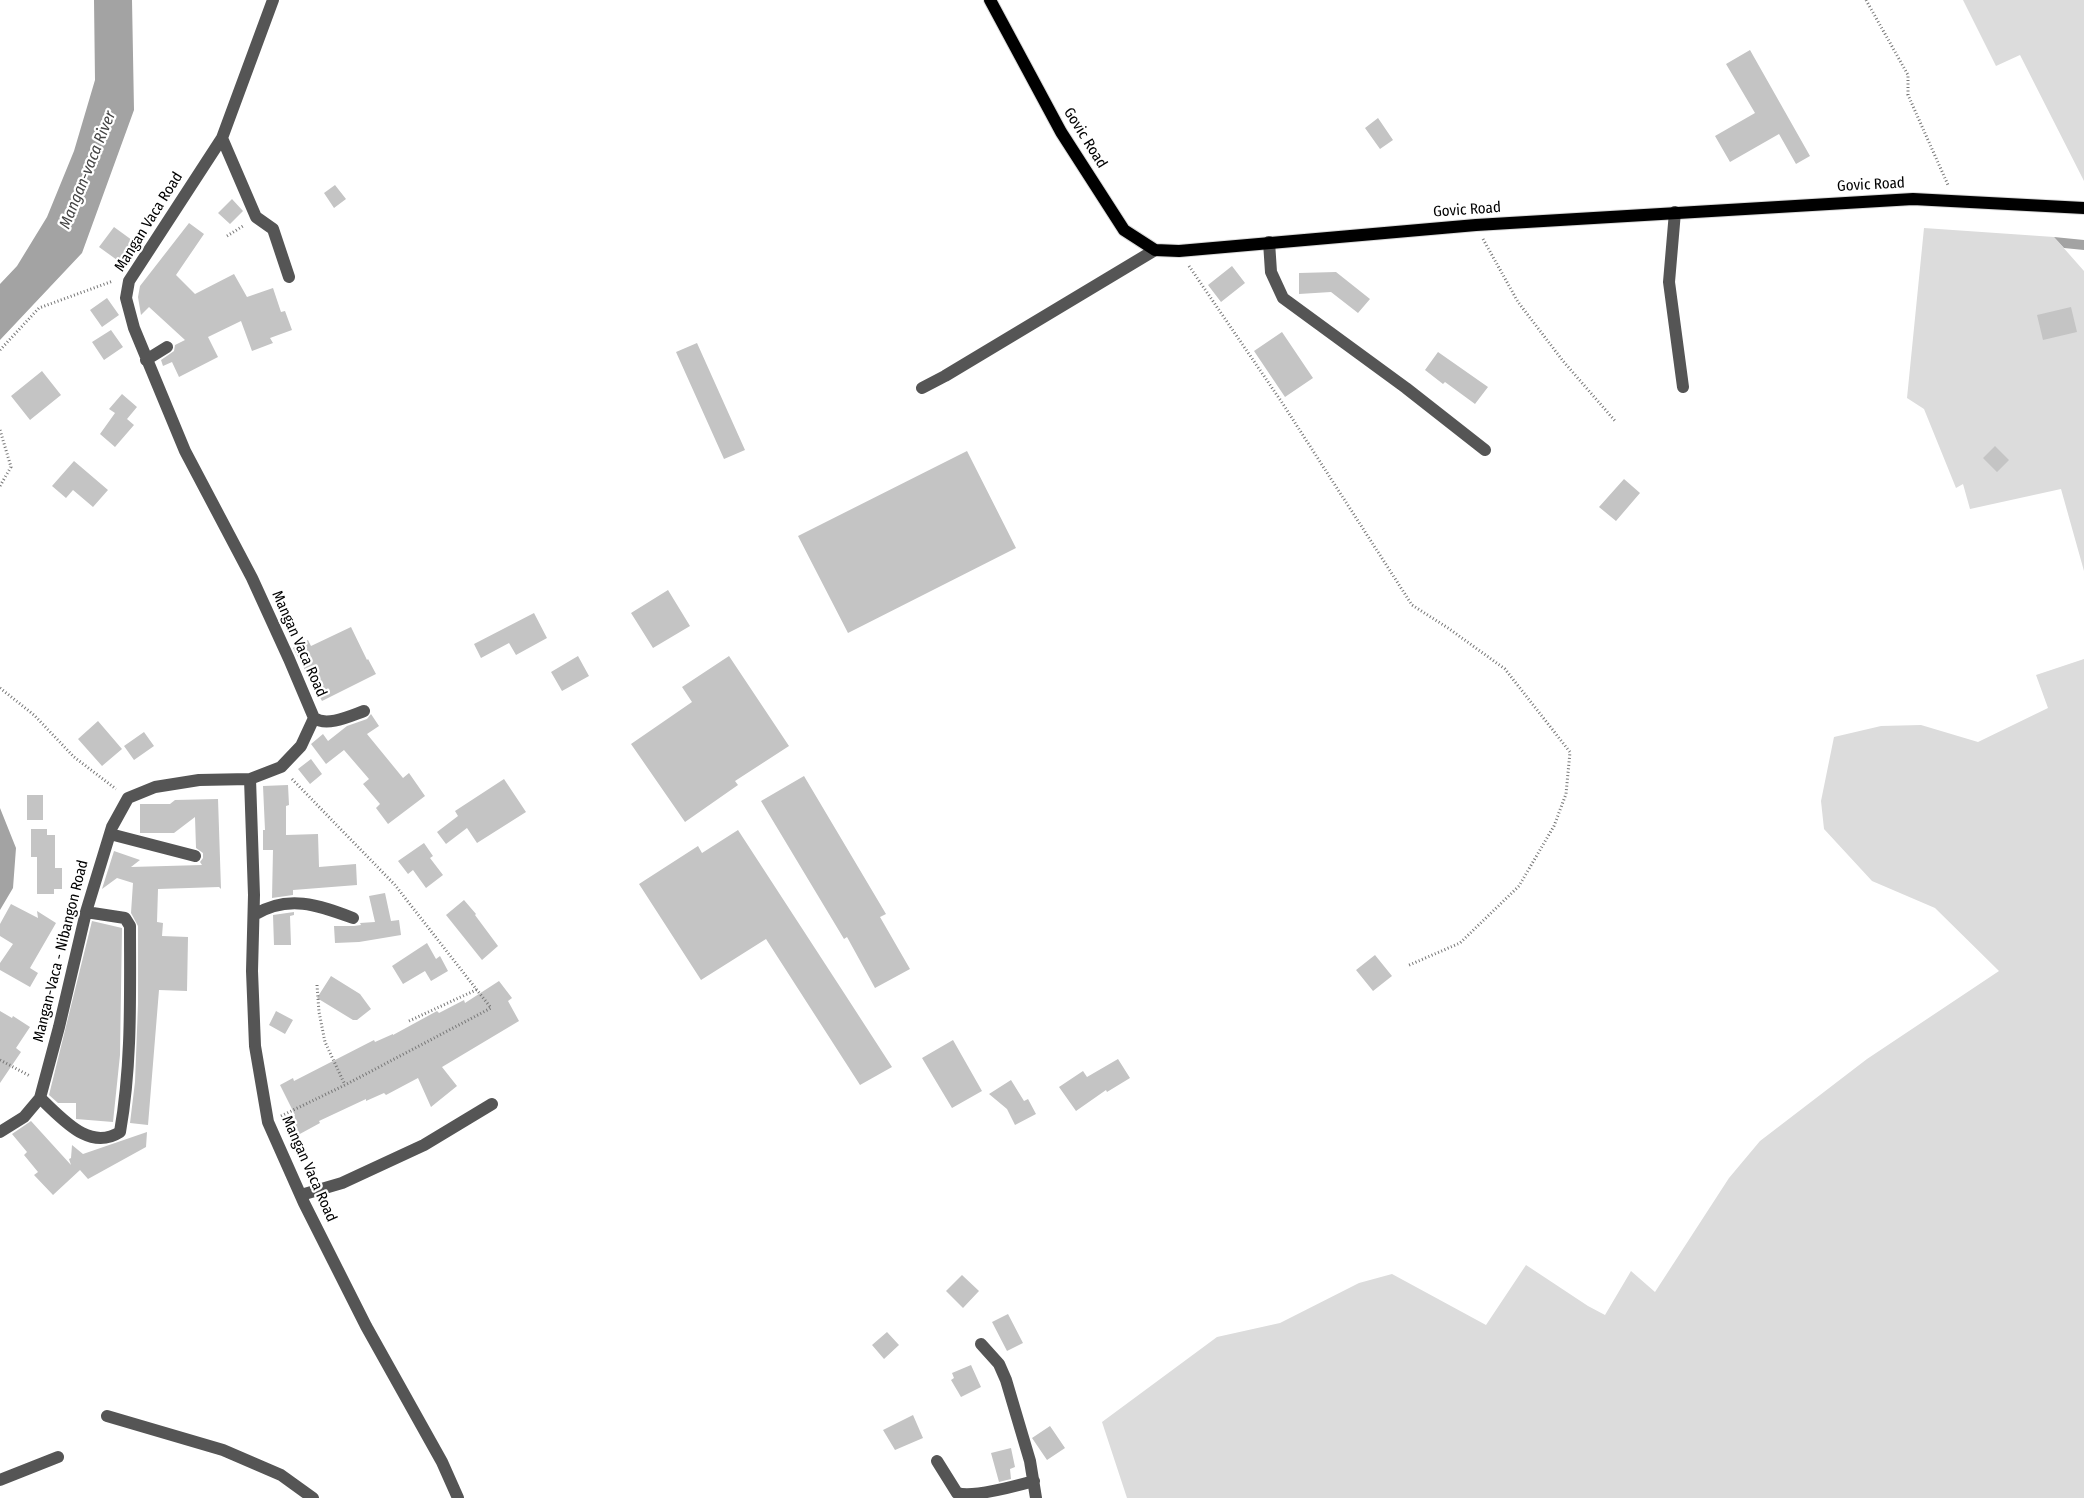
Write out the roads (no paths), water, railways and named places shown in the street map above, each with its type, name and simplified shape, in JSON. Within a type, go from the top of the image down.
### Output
[{"type":"main road","name":"Govic Road","points":[[990,0],[1060,132],[1124,230],[1155,250],[1179,251],[1476,225],[1913,199],[2084,208]]},
{"type":"street","name":"Mangan Vaca Road","points":[[273,0],[222,138],[129,281],[126,298],[134,328],[146,360],[185,451],[252,578],[314,718],[301,746],[280,767],[250,780],[254,915],[252,970],[255,1046],[268,1122],[366,1326],[442,1462],[458,1498]]},
{"type":"street","points":[[222,138],[256,217],[273,229],[289,277]]},
{"type":"street","points":[[1675,212],[1669,282],[1684,387]]},
{"type":"street","points":[[1269,242],[1271,272],[1283,298],[1406,388],[1485,450]]},
{"type":"street","points":[[922,388],[946,376],[1155,250]]},
{"type":"street","points":[[146,360],[167,347]]},
{"type":"street","points":[[314,718],[322,722],[364,711]]},
{"type":"street","name":"Mangan-Vaca - Nibangon Road","points":[[0,1132],[24,1118],[40,1098],[86,912],[110,834],[128,798],[155,787],[199,780],[250,780]]},
{"type":"street","points":[[110,834],[195,856]]},
{"type":"street","points":[[254,915],[268,906],[317,904],[353,918]]},
{"type":"street","points":[[40,1098],[72,1127],[88,1136],[100,1139],[111,1138],[120,1132],[127,1092],[130,1032],[130,926],[125,918],[86,912]]},
{"type":"street","points":[[302,1195],[342,1183],[424,1145],[492,1104]]},
{"type":"street","points":[[981,1344],[999,1364],[1006,1380],[1030,1461],[1036,1498]]},
{"type":"street","points":[[107,1416],[223,1450],[282,1475],[313,1498]]},
{"type":"street","points":[[0,1480],[58,1457]]},
{"type":"street","points":[[937,1461],[957,1493],[962,1496],[978,1495],[1034,1482]]},
{"type":"water","name":"Mangan-vaca River","points":[[94,0],[132,0],[134,110],[82,253],[0,340],[0,284],[17,266],[47,217],[74,151],[95,80]]},
{"type":"water","points":[[2054,237],[2084,240],[2084,250],[2064,248]]},
{"type":"water","points":[[0,808],[16,848],[13,888],[0,910]]}]
